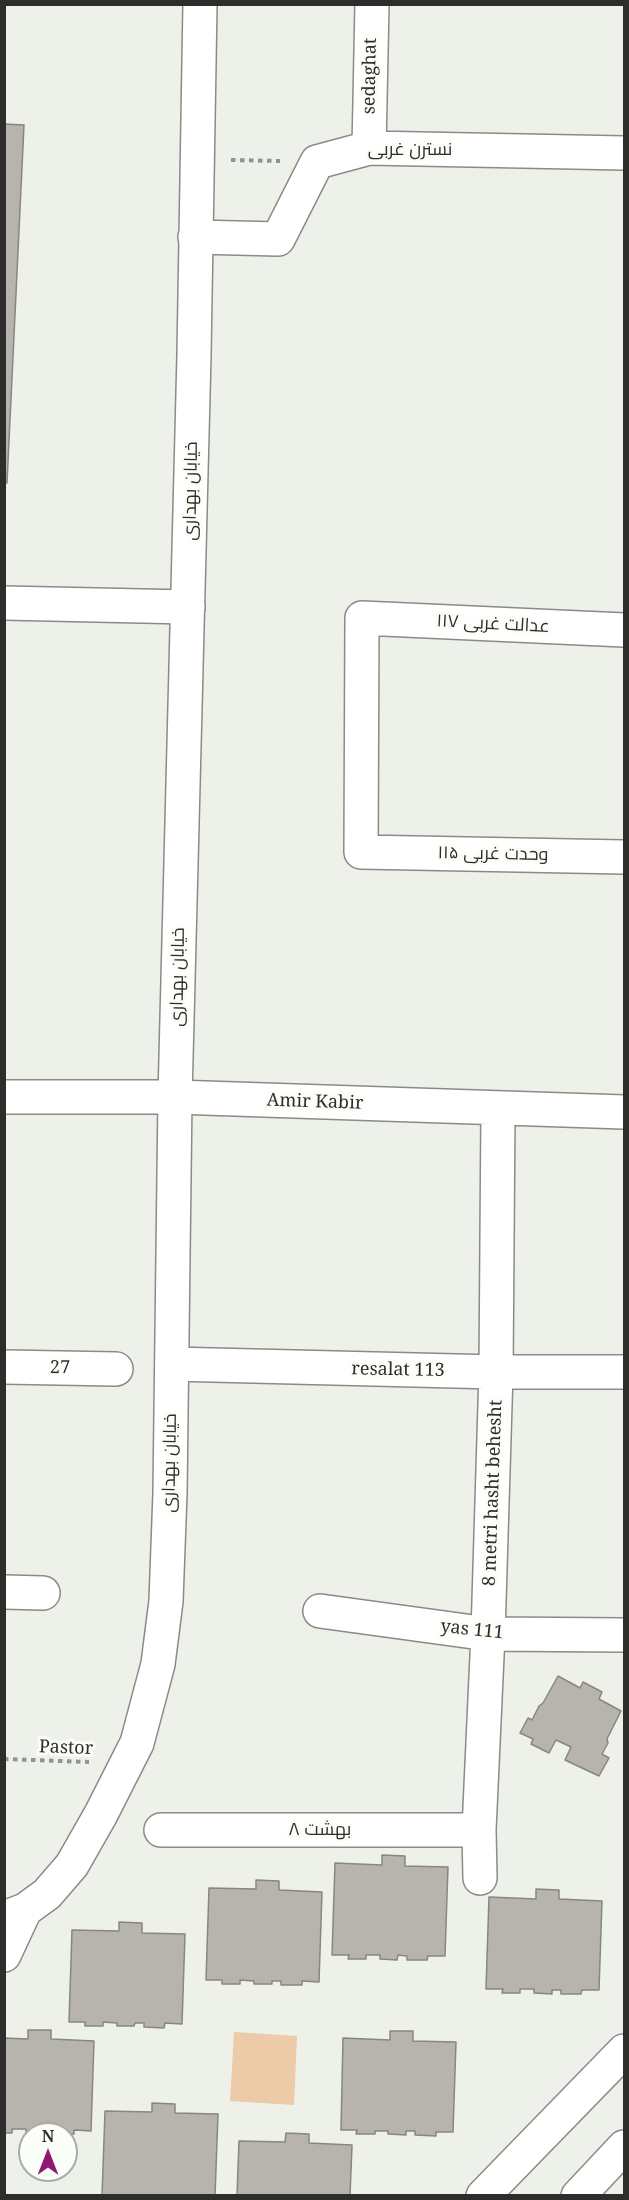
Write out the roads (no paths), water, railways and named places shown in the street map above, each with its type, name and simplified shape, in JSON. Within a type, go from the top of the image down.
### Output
[{"type":"street","name":"خیابان بهداری","points":[[4,1955],[15,1914],[47,1894],[72,1865],[137,1743],[158,1664],[166,1601],[200,4]]},
{"type":"street","name":"sedaghat","points":[[369,148],[372,4]]},
{"type":"street","name":"نسترن غربی","points":[[195,237],[278,239],[317,162],[369,148],[624,153]]},
{"type":"street","points":[[4,603],[188,607]]},
{"type":"street","name":"۱۱۷ عدالت غربی","points":[[361,852],[362,618],[624,630]]},
{"type":"street","name":"۱۱۵ وحدت غربی","points":[[361,852],[624,857]]},
{"type":"street","name":"Amir Kabir","points":[[4,1097],[175,1097],[624,1112]]},
{"type":"street","name":"8 metri hasht behesht","points":[[480,1878],[479,1830],[496,1372],[498,1109]]},
{"type":"street","name":"resalat 113","points":[[172,1364],[496,1372],[624,1372]]},
{"type":"street","name":"27","points":[[4,1367],[116,1369]]},
{"type":"street","points":[[4,1592],[43,1593]]},
{"type":"street","name":"yas 111","points":[[320,1611],[488,1634],[624,1635]]},
{"type":"street","name":"۸ بهشت","points":[[161,1830],[479,1830]]},
{"type":"street","points":[[483,2196],[624,2051]]},
{"type":"street","points":[[578,2196],[624,2147]]}]
